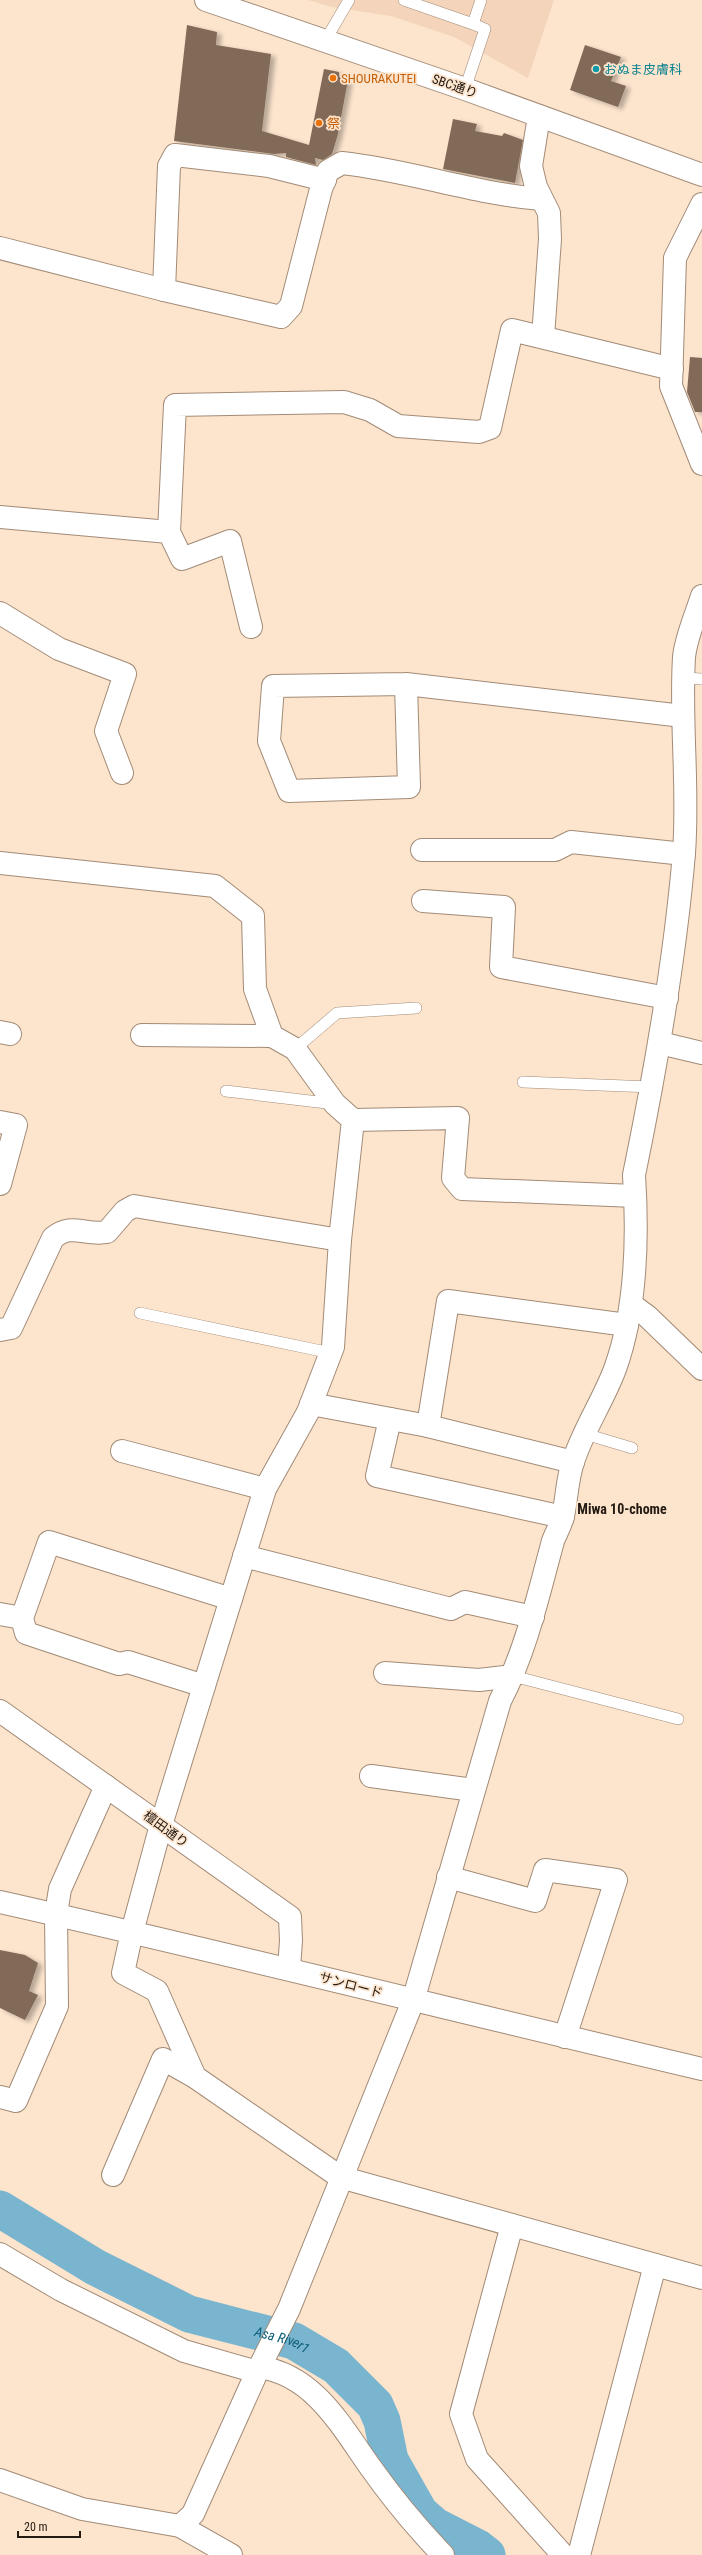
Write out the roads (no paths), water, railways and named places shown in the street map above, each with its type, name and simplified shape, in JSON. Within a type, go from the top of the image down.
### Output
[{"type":"street","name":"SBC通り","points":[[206,0],[465,89],[702,175]]},
{"type":"street","points":[[539,116],[531,166],[541,199],[549,213],[550,238],[543,337]]},
{"type":"street","points":[[164,290],[169,166],[175,155],[269,166],[325,180]]},
{"type":"street","points":[[0,248],[164,290],[281,317],[291,306],[306,239],[328,171],[342,163],[376,166],[464,187],[541,199]]},
{"type":"street","points":[[702,204],[675,258],[671,386],[702,464]]},
{"type":"street","points":[[251,628],[230,541],[182,559],[169,532],[175,405],[344,402],[370,410],[398,426],[479,432],[490,428],[512,330],[672,368]]},
{"type":"street","points":[[0,517],[169,532]]},
{"type":"street","points":[[180,2526],[193,2514],[260,2366],[289,2309],[340,2177],[413,2001],[500,1701],[513,1676],[533,1617],[554,1539],[563,1517],[572,1462],[615,1369],[629,1315],[635,1196],[634,1174],[660,1043],[667,998],[684,854],[695,808],[683,716],[693,679],[684,656],[702,596]]},
{"type":"street","points":[[0,613],[59,649],[125,674],[106,731],[122,773]]},
{"type":"street","points":[[406,684],[409,786],[289,791],[269,741],[273,686],[406,684],[683,716]]},
{"type":"street","points":[[422,850],[555,850],[571,842],[684,854]]},
{"type":"street","points":[[0,863],[215,886],[253,916],[255,990],[272,1036]]},
{"type":"street","points":[[423,902],[504,907],[501,968],[667,998]]},
{"type":"street","points":[[142,1035],[272,1036],[295,1049],[336,1104],[353,1120],[458,1118],[453,1178],[462,1189],[635,1196]]},
{"type":"street","points":[[660,1043],[702,1053]]},
{"type":"street","points":[[195,2077],[157,1991],[123,1973],[132,1932],[161,1825],[265,1489],[311,1404],[333,1347],[340,1240],[353,1120]]},
{"type":"street","points":[[0,1122],[16,1125],[0,1184]]},
{"type":"street","points":[[0,1330],[11,1328],[53,1238],[62,1230],[70,1229],[94,1234],[107,1232],[125,1211],[134,1206],[340,1240]]},
{"type":"street","points":[[428,1426],[448,1301],[647,1316],[702,1369]]},
{"type":"street","points":[[311,1404],[428,1426],[572,1462]]},
{"type":"street","points":[[390,1419],[376,1476],[563,1517]]},
{"type":"street","points":[[122,1451],[265,1489]]},
{"type":"street","points":[[204,1686],[128,1662],[118,1664],[26,1634],[22,1618],[49,1542],[231,1599]]},
{"type":"street","points":[[244,1556],[451,1609],[465,1602],[533,1617]]},
{"type":"street","points":[[0,1614],[22,1618]]},
{"type":"street","points":[[385,1673],[479,1680],[513,1676]]},
{"type":"street","name":"檀田通り","points":[[0,1711],[290,1917],[291,1941],[289,1968]]},
{"type":"street","points":[[371,1776],[473,1790]]},
{"type":"street","points":[[0,2097],[16,2101],[57,2006],[56,1914],[60,1889],[106,1786]]},
{"type":"street","points":[[448,1877],[535,1900],[546,1870],[616,1880],[565,2037]]},
{"type":"street","name":"サンロード","points":[[0,1902],[289,1968],[413,2001],[702,2069]]},
{"type":"street","points":[[113,2176],[163,2059],[195,2077],[340,2177],[702,2278]]},
{"type":"street","points":[[512,2225],[461,2414],[477,2459],[563,2555]]},
{"type":"street","points":[[0,2254],[61,2290],[184,2350],[279,2370],[306,2388],[334,2413],[384,2486],[416,2527],[443,2555]]},
{"type":"street","points":[[579,2555],[656,2265]]},
{"type":"street","points":[[0,2480],[82,2509],[180,2526],[231,2555]]},
{"type":"lane","points":[[324,41],[349,0]]},
{"type":"lane","points":[[404,0],[485,29],[465,89]]},
{"type":"lane","points":[[473,24],[481,0]]},
{"type":"lane","points":[[295,1049],[337,1013],[416,1008]]},
{"type":"lane","points":[[523,1082],[652,1088]]},
{"type":"lane","points":[[226,1091],[336,1104]]},
{"type":"lane","points":[[140,1313],[331,1353]]},
{"type":"lane","points":[[585,1434],[632,1448]]},
{"type":"lane","points":[[513,1676],[678,1719]]},
{"type":"waterway","name":"Asa River1","points":[[0,2209],[95,2267],[189,2314],[294,2341],[336,2366],[375,2405],[382,2421],[390,2460],[420,2513],[435,2526],[478,2548],[487,2555]]},
{"type":"place","name":"おぬま皮膚科","points":[[596,69]]},
{"type":"place","name":"SHOURAKUTEI","points":[[333,78]]},
{"type":"place","name":"祭","points":[[319,123]]},
{"type":"district","name":"Miwa 10-chome","points":[[622,1509]]}]
